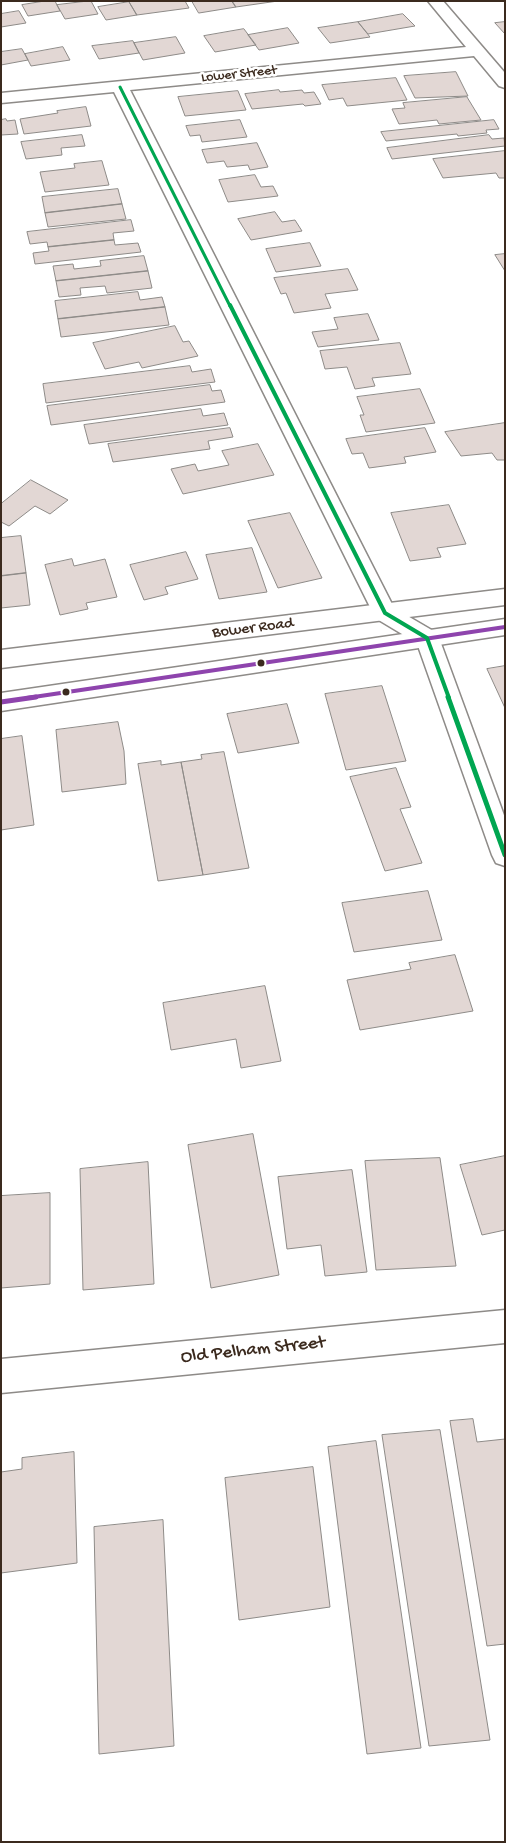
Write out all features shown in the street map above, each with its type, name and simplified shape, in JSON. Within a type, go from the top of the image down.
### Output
[{"type":"street","points":[[435,1],[505,83]]},
{"type":"street","name":"Lower Street","points":[[1,98],[477,50]]},
{"type":"street","points":[[120,86],[385,614],[427,638],[505,855]]},
{"type":"street","name":"Bower Road","points":[[1,659],[505,598]]},
{"type":"street","name":"Bower Road","points":[[1,702],[505,627]]},
{"type":"street","name":"Old Pelham Street","points":[[1,1376],[505,1326]]},
{"type":"building","points":[[55,1],[60,11],[28,16],[22,5]]},
{"type":"building","points":[[91,1],[98,14],[65,19],[57,5]]},
{"type":"building","points":[[129,1],[185,1],[189,8],[137,15]]},
{"type":"building","points":[[192,1],[232,1],[236,7],[199,13]]},
{"type":"building","points":[[232,1],[278,1],[236,7]]},
{"type":"building","points":[[129,2],[137,15],[106,20],[98,7]]},
{"type":"building","points":[[19,11],[26,23],[1,27],[1,14]]},
{"type":"building","points":[[403,14],[415,26],[368,34],[358,22]]},
{"type":"building","points":[[358,22],[370,37],[330,43],[318,28]]},
{"type":"building","points":[[505,22],[505,34],[495,23]]},
{"type":"building","points":[[288,28],[299,43],[259,50],[248,35]]},
{"type":"building","points":[[244,29],[256,45],[215,52],[204,36]]},
{"type":"building","points":[[176,37],[185,53],[143,60],[134,43]]},
{"type":"building","points":[[133,41],[139,53],[99,59],[92,46]]},
{"type":"building","points":[[63,47],[70,60],[31,66],[25,54]]},
{"type":"building","points":[[22,49],[28,60],[1,65],[1,52]]},
{"type":"building","points":[[456,72],[468,96],[415,98],[404,76]]},
{"type":"building","points":[[396,78],[407,100],[347,106],[343,98],[329,100],[322,85]]},
{"type":"building","points":[[279,90],[280,92],[302,90],[304,93],[314,92],[321,104],[252,109],[245,94]]},
{"type":"building","points":[[238,91],[246,110],[185,116],[178,97]]},
{"type":"building","points":[[467,97],[481,120],[439,124],[437,120],[399,124],[392,109],[405,108],[403,103]]},
{"type":"building","points":[[86,107],[91,126],[24,134],[20,119]]},
{"type":"building","points":[[6,119],[7,121],[15,120],[18,134],[1,135],[1,120]]},
{"type":"building","points":[[240,120],[247,137],[202,142],[200,135],[190,136],[186,126]]},
{"type":"building","points":[[494,120],[499,129],[486,130],[487,133],[386,141],[381,132]]},
{"type":"building","points":[[82,135],[85,146],[61,148],[62,155],[26,159],[21,142]]},
{"type":"building","points":[[489,135],[492,139],[504,138],[505,146],[392,159],[387,148]]},
{"type":"building","points":[[257,143],[268,167],[250,170],[248,165],[227,167],[224,161],[207,163],[202,150]]},
{"type":"building","points":[[505,151],[505,178],[499,178],[496,173],[443,178],[433,159]]},
{"type":"building","points":[[102,161],[109,185],[45,192],[40,172],[75,168],[74,164]]},
{"type":"building","points":[[255,175],[261,187],[273,186],[278,196],[228,202],[219,180]]},
{"type":"building","points":[[118,189],[122,204],[45,213],[42,197]]},
{"type":"building","points":[[122,204],[126,219],[48,227],[45,213]]},
{"type":"building","points":[[275,212],[282,222],[295,220],[302,231],[251,240],[238,219]]},
{"type":"building","points":[[131,220],[134,231],[113,233],[114,240],[48,247],[47,242],[30,244],[27,232]]},
{"type":"building","points":[[114,240],[115,245],[138,243],[141,252],[35,264],[33,253],[49,251],[48,247]]},
{"type":"building","points":[[310,243],[321,266],[276,272],[266,249]]},
{"type":"building","points":[[505,254],[505,271],[495,255]]},
{"type":"building","points":[[144,256],[148,271],[56,281],[53,266],[73,264],[74,269],[101,266],[100,261]]},
{"type":"building","points":[[348,269],[358,290],[325,294],[331,308],[294,313],[286,293],[281,294],[274,278]]},
{"type":"building","points":[[148,271],[152,288],[107,293],[105,286],[80,288],[81,295],[59,297],[56,281]]},
{"type":"building","points":[[138,292],[140,300],[162,297],[165,307],[58,319],[55,301]]},
{"type":"building","points":[[165,307],[169,325],[61,337],[58,319]]},
{"type":"building","points":[[368,314],[379,340],[318,347],[312,332],[338,329],[334,318]]},
{"type":"building","points":[[175,326],[183,342],[189,341],[198,356],[142,368],[139,362],[105,369],[93,343]]},
{"type":"building","points":[[400,343],[411,374],[372,378],[375,386],[355,389],[347,367],[325,369],[320,351]]},
{"type":"building","points":[[190,366],[192,372],[211,369],[215,382],[46,403],[43,384]]},
{"type":"building","points":[[210,385],[212,391],[221,390],[225,402],[51,425],[47,406]]},
{"type":"building","points":[[420,389],[435,423],[366,432],[360,415],[364,415],[357,397]]},
{"type":"building","points":[[201,409],[203,416],[224,413],[228,425],[89,444],[84,425]]},
{"type":"building","points":[[505,423],[505,460],[497,460],[492,453],[461,456],[445,432]]},
{"type":"building","points":[[230,428],[233,437],[208,441],[210,449],[113,462],[108,444]]},
{"type":"building","points":[[425,428],[436,452],[404,457],[406,463],[369,468],[363,453],[352,454],[346,439]]},
{"type":"building","points":[[258,444],[274,475],[183,494],[171,469],[195,464],[198,471],[229,465],[222,451]]},
{"type":"building","points":[[31,480],[68,500],[50,514],[35,506],[9,526],[1,522],[1,504]]},
{"type":"building","points":[[449,505],[466,544],[437,548],[441,557],[410,561],[391,513]]},
{"type":"building","points":[[290,513],[322,578],[278,588],[248,521]]},
{"type":"building","points":[[21,536],[26,573],[1,576],[1,538]]},
{"type":"building","points":[[252,548],[267,592],[219,599],[206,555]]},
{"type":"building","points":[[186,552],[198,579],[165,587],[168,594],[144,600],[130,565]]},
{"type":"building","points":[[72,559],[74,566],[105,559],[117,597],[86,603],[88,609],[60,615],[45,565]]},
{"type":"building","points":[[26,573],[30,605],[1,608],[1,576]]},
{"type":"building","points":[[505,666],[505,708],[487,669]]},
{"type":"building","points":[[382,686],[406,761],[346,770],[325,694]]},
{"type":"building","points":[[287,704],[299,743],[238,753],[227,714]]},
{"type":"building","points":[[118,722],[124,751],[126,784],[62,792],[56,730]]},
{"type":"building","points":[[22,736],[34,825],[1,830],[1,739]]},
{"type":"building","points":[[224,752],[249,868],[203,875],[181,762],[202,759],[201,755]]},
{"type":"building","points":[[161,761],[161,765],[181,762],[203,875],[158,881],[138,764]]},
{"type":"building","points":[[396,768],[411,807],[400,809],[422,863],[385,871],[350,777]]},
{"type":"building","points":[[428,891],[442,940],[354,952],[342,903]]},
{"type":"building","points":[[455,955],[473,1011],[360,1030],[347,980],[411,969],[409,963]]},
{"type":"building","points":[[265,986],[281,1061],[241,1068],[236,1039],[171,1050],[163,1003]]},
{"type":"building","points":[[253,1134],[279,1275],[211,1288],[188,1145]]},
{"type":"building","points":[[505,1156],[505,1230],[482,1235],[460,1165]]},
{"type":"building","points":[[440,1158],[456,1266],[376,1270],[365,1161]]},
{"type":"building","points":[[148,1162],[154,1284],[83,1290],[80,1169]]},
{"type":"building","points":[[352,1170],[367,1272],[325,1276],[321,1245],[287,1249],[278,1177]]},
{"type":"building","points":[[50,1193],[50,1284],[1,1288],[1,1196]]},
{"type":"building","points":[[473,1419],[477,1442],[505,1439],[505,1644],[487,1646],[450,1421]]},
{"type":"building","points":[[440,1430],[490,1740],[429,1746],[382,1435]]},
{"type":"building","points":[[376,1441],[421,1748],[367,1754],[328,1447]]},
{"type":"building","points":[[74,1452],[77,1563],[1,1573],[1,1472],[22,1469],[22,1458]]},
{"type":"building","points":[[313,1467],[330,1607],[239,1620],[225,1478]]},
{"type":"building","points":[[163,1520],[174,1746],[99,1754],[94,1527]]},
{"type":"transit line","points":[[120,87],[385,613],[427,638],[505,855]]},
{"type":"transit line","points":[[1,702],[505,627]]}]
